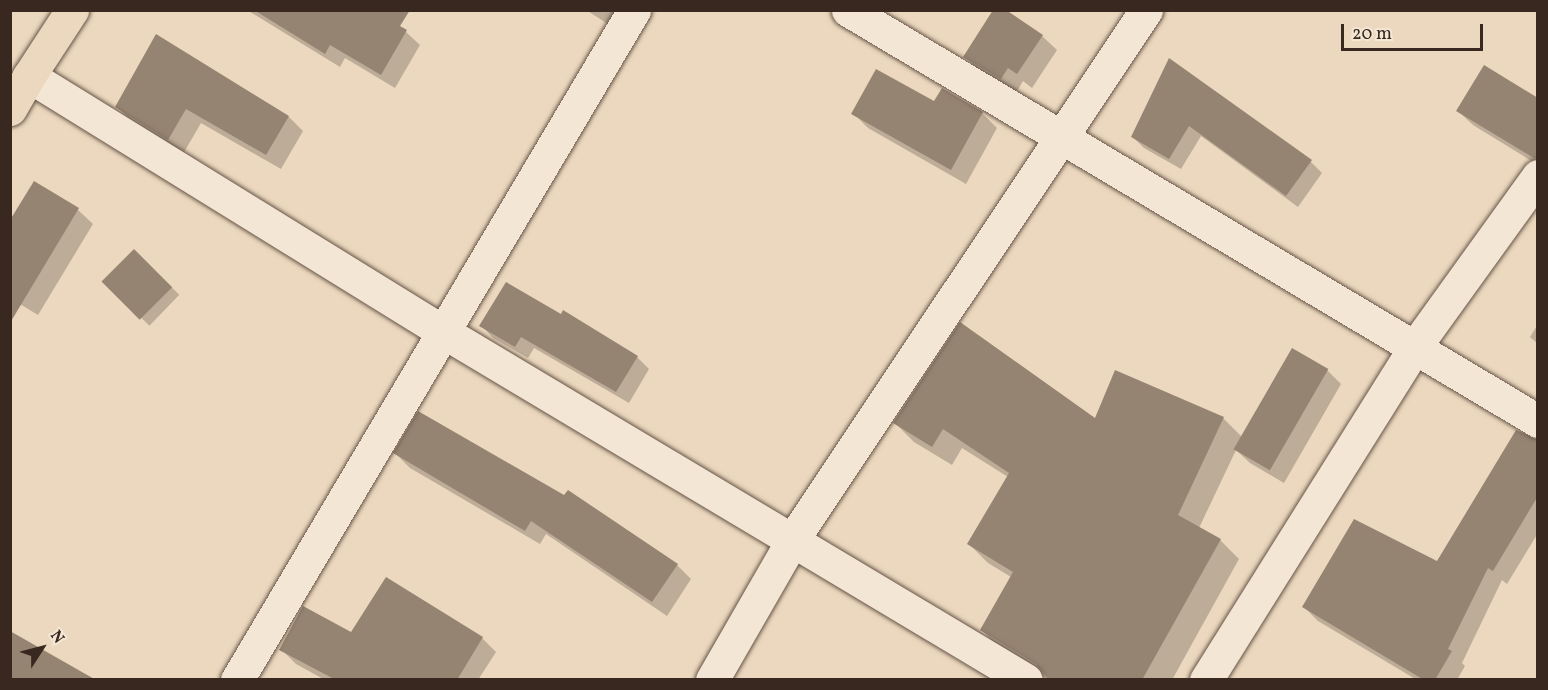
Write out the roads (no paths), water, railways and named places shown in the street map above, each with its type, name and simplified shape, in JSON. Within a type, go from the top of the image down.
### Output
[{"type":"main road","points":[[10,109],[28,76],[72,10]]},
{"type":"street","points":[[237,680],[634,10]]},
{"type":"street","points":[[848,10],[1538,421]]},
{"type":"street","points":[[712,680],[793,538],[1146,10]]},
{"type":"street","points":[[28,76],[442,331],[793,538],[1026,680]]},
{"type":"street","points":[[1206,680],[1414,348],[1538,176]]}]
